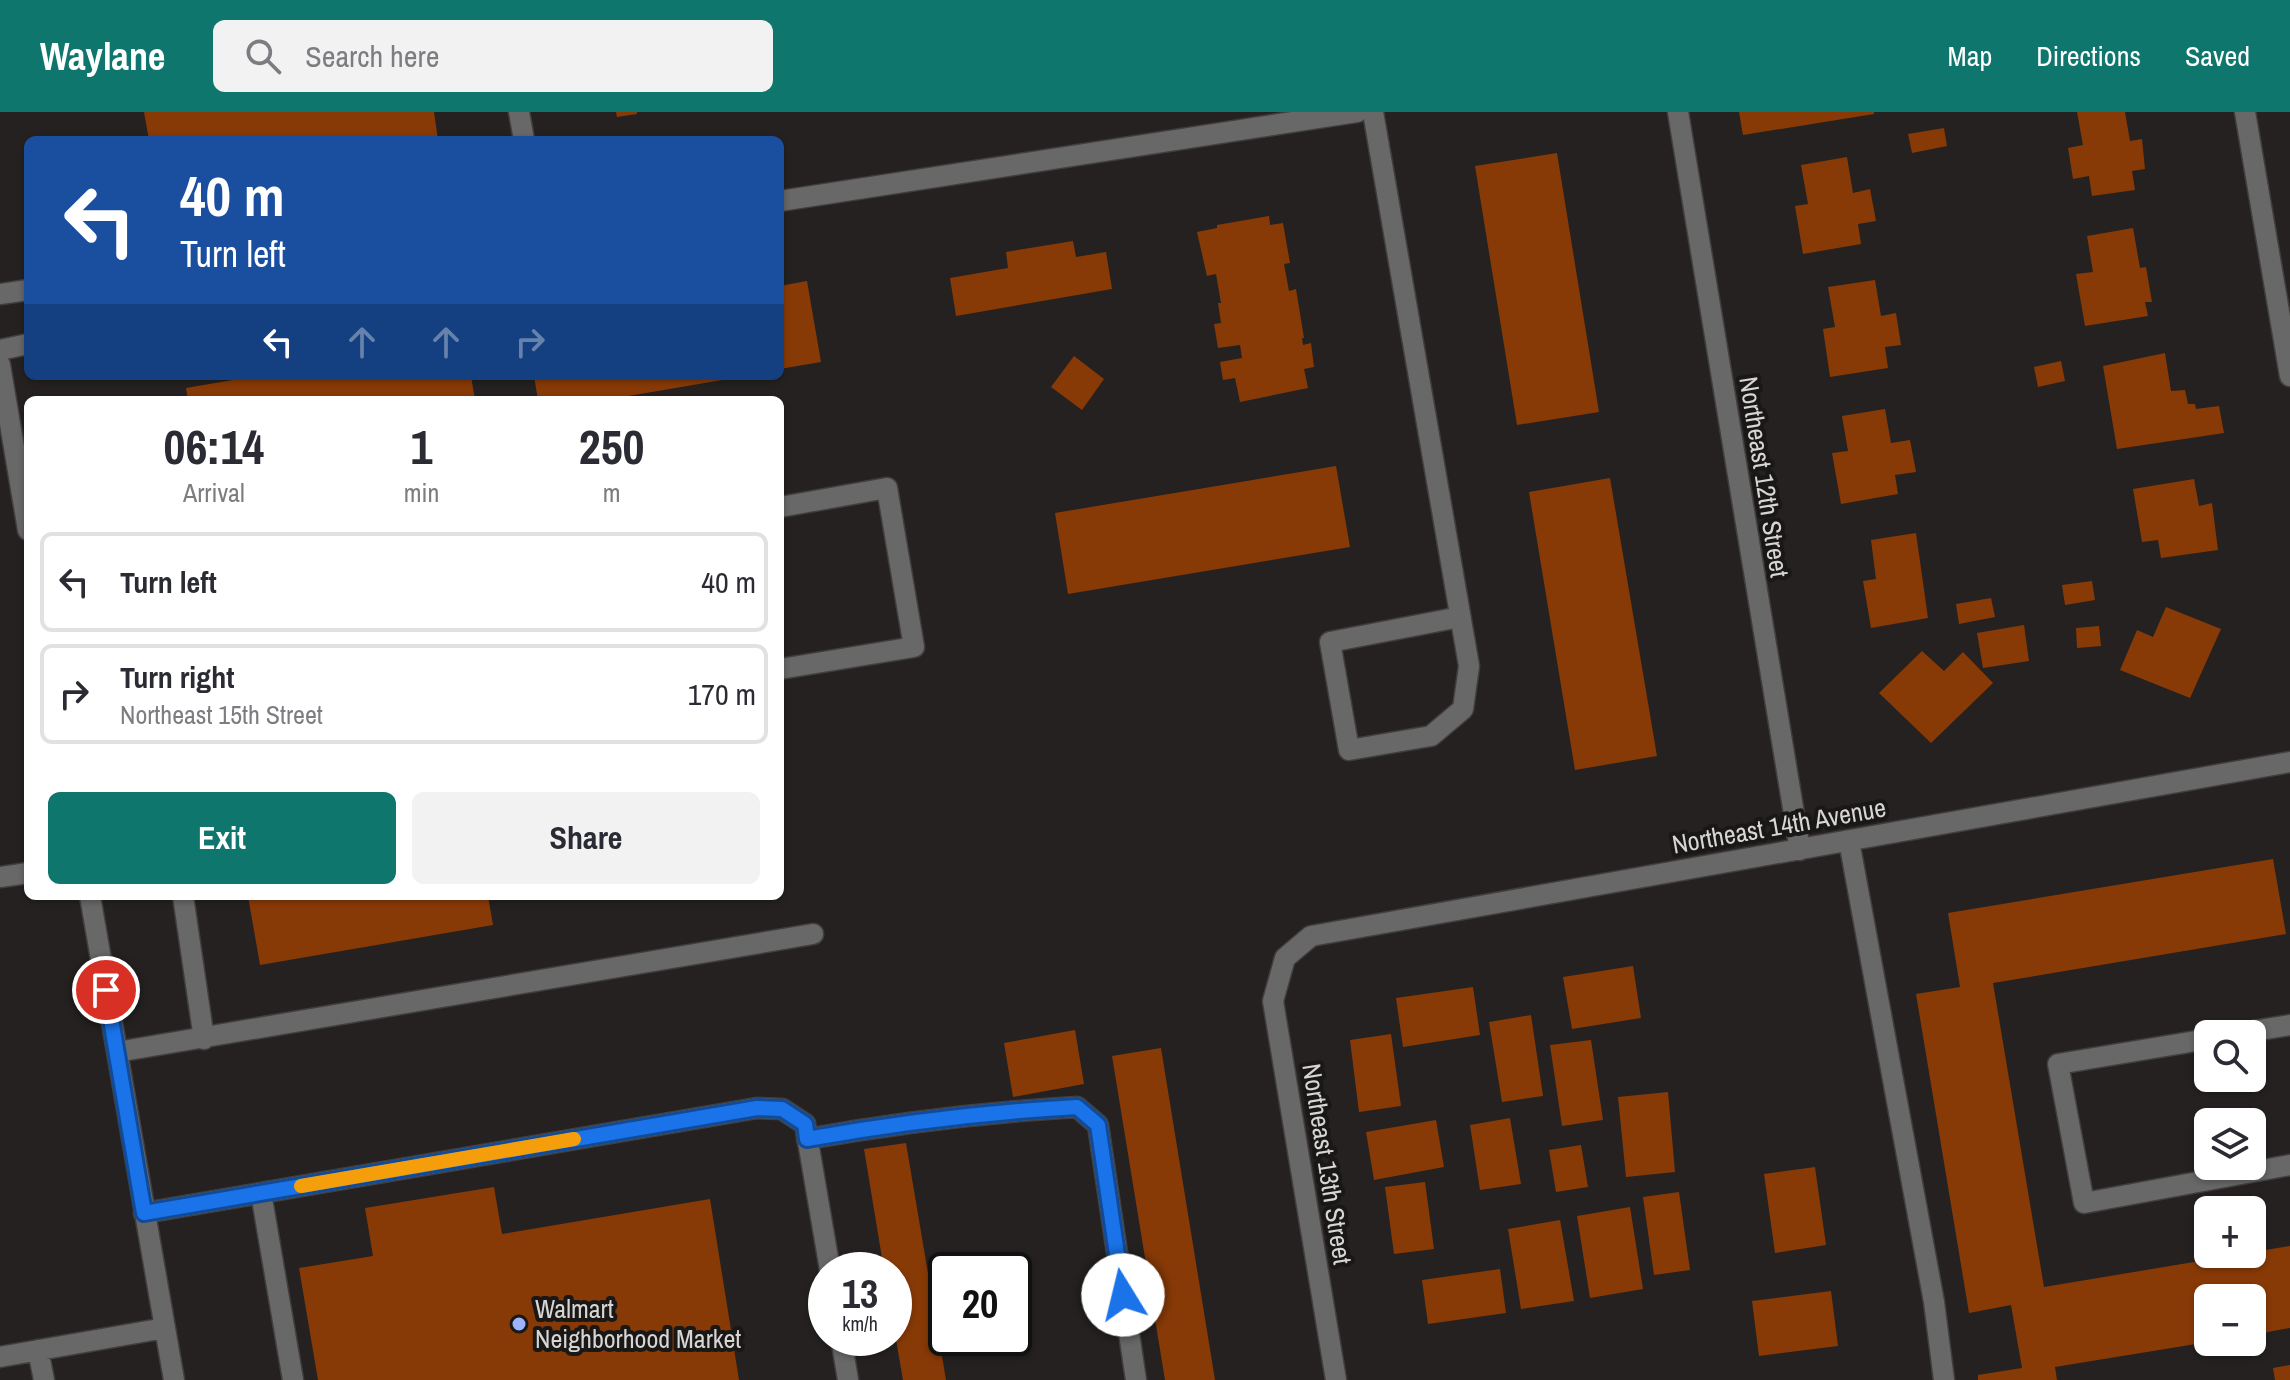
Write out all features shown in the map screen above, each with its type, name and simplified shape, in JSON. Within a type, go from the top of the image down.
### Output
[{"type":"street","points":[[519,112],[523,136]]},
{"type":"street","points":[[784,200],[1357,112]]},
{"type":"street","points":[[1373,112],[1469,666],[1463,709],[1431,736],[1349,750],[1330,642],[1460,617]]},
{"type":"street","name":"Northeast 12th Street","points":[[1678,112],[1800,850]]},
{"type":"street","points":[[2245,112],[2290,376]]},
{"type":"street","points":[[0,294],[24,291]]},
{"type":"street","points":[[0,350],[24,345]]},
{"type":"street","points":[[0,365],[24,506]]},
{"type":"street","points":[[784,506],[887,488],[914,647],[784,668]]},
{"type":"street","name":"Northeast 14th Avenue","points":[[1285,958],[1311,936],[2290,762]]},
{"type":"street","points":[[1849,841],[1934,1302],[1944,1380]]},
{"type":"street","points":[[0,877],[24,874]]},
{"type":"street","points":[[91,900],[174,1380]]},
{"type":"street","points":[[184,900],[204,1039]]},
{"type":"street","points":[[117,1052],[813,934]]},
{"type":"street","name":"Northeast 13th Street","points":[[1285,958],[1273,1001],[1336,1380]]},
{"type":"street","points":[[2266,1029],[2290,1025]]},
{"type":"street","points":[[2194,1041],[2058,1064],[2084,1203],[2290,1165]]},
{"type":"street","points":[[807,1139],[868,1128],[1013,1111],[1077,1107],[1098,1125],[1136,1380]]},
{"type":"street","points":[[144,1213],[757,1108],[782,1109],[805,1124],[827,1252]]},
{"type":"street","points":[[261,1193],[293,1380]]},
{"type":"street","points":[[0,1357],[165,1328]]},
{"type":"street","points":[[38,1350],[44,1380]]},
{"type":"street","points":[[844,1356],[848,1380]]},
{"type":"building","points":[[144,112],[434,112],[437,136],[148,136]]},
{"type":"building","points":[[616,112],[637,112],[637,114],[617,117]]},
{"type":"building","points":[[1739,112],[1874,112],[1874,114],[1743,135]]},
{"type":"building","points":[[2077,112],[2125,112],[2130,141],[2142,139],[2145,169],[2132,171],[2135,190],[2092,196],[2089,176],[2073,179],[2068,148],[2083,145]]},
{"type":"building","points":[[1944,128],[1947,146],[1912,153],[1908,134]]},
{"type":"building","points":[[1557,153],[1599,412],[1517,425],[1475,166]]},
{"type":"building","points":[[1847,157],[1853,193],[1870,189],[1876,221],[1858,224],[1861,244],[1803,254],[1795,206],[1808,204],[1801,165]]},
{"type":"building","points":[[1269,216],[1270,225],[1283,223],[1290,263],[1284,264],[1289,291],[1296,289],[1303,345],[1311,343],[1314,367],[1304,369],[1308,388],[1240,402],[1235,378],[1223,380],[1220,362],[1242,358],[1240,345],[1218,348],[1214,324],[1221,323],[1218,303],[1221,303],[1216,274],[1207,276],[1197,232],[1217,228],[1217,225]]},
{"type":"building","points":[[2133,228],[2140,268],[2146,267],[2152,302],[2145,302],[2148,316],[2085,326],[2076,274],[2093,272],[2087,236]]},
{"type":"building","points":[[1073,241],[1076,257],[1106,252],[1112,289],[956,316],[950,278],[1008,268],[1006,252]]},
{"type":"building","points":[[1875,280],[1881,316],[1896,313],[1901,345],[1885,347],[1888,368],[1830,377],[1823,329],[1835,327],[1828,287]]},
{"type":"building","points":[[807,281],[821,362],[784,368],[784,285]]},
{"type":"building","points":[[2165,353],[2171,391],[2185,390],[2188,404],[2195,404],[2196,409],[2219,406],[2224,433],[2117,449],[2103,366]]},
{"type":"building","points":[[1074,356],[1104,379],[1082,410],[1051,387]]},
{"type":"building","points":[[2061,361],[2065,381],[2038,387],[2034,367]]},
{"type":"building","points":[[233,380],[472,380],[474,396],[187,396],[186,388]]},
{"type":"building","points":[[535,380],[722,380],[628,396],[537,396]]},
{"type":"building","points":[[1885,409],[1891,443],[1910,440],[1916,472],[1895,475],[1898,494],[1841,504],[1832,453],[1848,451],[1842,416]]},
{"type":"building","points":[[1336,466],[1350,547],[1068,594],[1055,513]]},
{"type":"building","points":[[1610,478],[1657,756],[1575,770],[1529,492]]},
{"type":"building","points":[[2194,479],[2199,506],[2212,503],[2218,550],[2161,558],[2158,540],[2142,542],[2133,489]]},
{"type":"building","points":[[1916,533],[1928,618],[1871,628],[1863,581],[1876,579],[1871,540]]},
{"type":"building","points":[[2092,581],[2095,600],[2065,605],[2062,585]]},
{"type":"building","points":[[1991,598],[1995,617],[1959,624],[1956,604]]},
{"type":"building","points":[[2166,607],[2221,629],[2190,698],[2120,670],[2137,630],[2153,637]]},
{"type":"building","points":[[2024,625],[2029,661],[1983,668],[1977,633]]},
{"type":"building","points":[[2099,626],[2101,646],[2077,648],[2076,628]]},
{"type":"building","points":[[1922,651],[1944,671],[1963,652],[1993,683],[1931,743],[1879,693]]},
{"type":"building","points":[[2273,859],[2286,934],[1993,983],[2044,1287],[2194,1262],[2194,1268],[2266,1268],[2266,1250],[2290,1246],[2290,1328],[2266,1332],[2266,1284],[2194,1284],[2194,1344],[2055,1367],[2057,1380],[1978,1380],[1978,1375],[2022,1368],[2011,1305],[1969,1313],[1916,994],[1960,987],[1948,913]]},
{"type":"building","points":[[249,900],[489,900],[493,925],[260,965]]},
{"type":"building","points":[[1633,966],[1641,1018],[1572,1029],[1563,977]]},
{"type":"building","points":[[1473,987],[1480,1035],[1403,1047],[1396,998]]},
{"type":"building","points":[[1531,1015],[1543,1096],[1502,1102],[1489,1022]]},
{"type":"building","points":[[1075,1030],[1084,1084],[1013,1097],[1004,1043]]},
{"type":"building","points":[[1391,1034],[1401,1106],[1359,1112],[1350,1040]]},
{"type":"building","points":[[1591,1040],[1603,1120],[1562,1126],[1550,1045]]},
{"type":"building","points":[[1161,1048],[1215,1380],[1165,1380],[1112,1056]]},
{"type":"building","points":[[1668,1092],[1675,1172],[1626,1177],[1618,1097]]},
{"type":"building","points":[[1510,1118],[1521,1184],[1480,1190],[1470,1125]]},
{"type":"building","points":[[1436,1120],[1444,1167],[1374,1180],[1366,1132]]},
{"type":"building","points":[[906,1143],[928,1273],[928,1356],[942,1356],[946,1380],[903,1380],[899,1356],[912,1356],[912,1252],[881,1252],[864,1149]]},
{"type":"building","points":[[1581,1145],[1588,1187],[1556,1192],[1549,1150]]},
{"type":"building","points":[[1815,1167],[1826,1245],[1775,1253],[1764,1174]]},
{"type":"building","points":[[1425,1182],[1434,1249],[1394,1254],[1385,1187]]},
{"type":"building","name":"Walmart Neighborhood Market","points":[[494,1187],[502,1234],[710,1199],[739,1380],[318,1380],[299,1268],[373,1256],[365,1208]]},
{"type":"building","points":[[1679,1192],[1690,1270],[1654,1275],[1643,1197]]},
{"type":"building","points":[[1630,1207],[1643,1289],[1590,1298],[1577,1216]]},
{"type":"building","points":[[1560,1220],[1574,1301],[1521,1309],[1508,1229]]},
{"type":"building","points":[[1500,1269],[1506,1313],[1428,1324],[1422,1280]]},
{"type":"building","points":[[1831,1291],[1838,1346],[1759,1356],[1752,1301]]},
{"type":"building","points":[[2290,1365],[2290,1380],[2275,1380],[2273,1368]]},
{"type":"slow traffic","points":[[301,1186],[574,1139]]},
{"type":"place","name":"Walmart Neighborhood Market","points":[[519,1324]]},
{"type":"route","points":[[106,990],[144,1213],[757,1108],[782,1109],[805,1124],[807,1139],[868,1128],[1013,1111],[1077,1107],[1098,1125],[1123,1295]]}]
